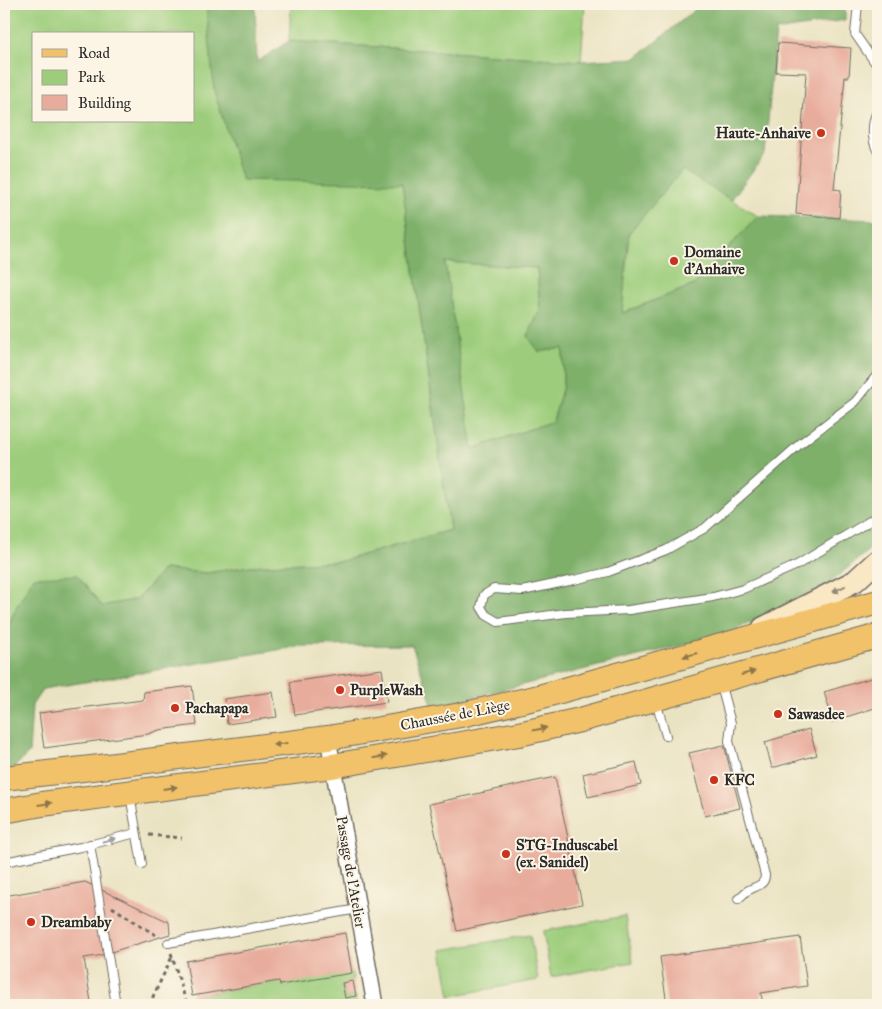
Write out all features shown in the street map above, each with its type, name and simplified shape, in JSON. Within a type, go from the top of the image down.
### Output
[{"type":"main road","points":[[737,641],[878,602]]},
{"type":"main road","name":"Chaussée de Liège","points":[[4,811],[42,804],[332,766],[519,734],[580,720],[878,636]]},
{"type":"main road","name":"Chaussée de Liège","points":[[4,778],[328,738],[461,715],[539,697],[737,641]]},
{"type":"main road","points":[[4,788],[100,767]]},
{"type":"street","name":"Chaussée de Liège","points":[[737,641],[855,580],[878,560]]},
{"type":"street","name":"Passage de l'Atelier","points":[[328,738],[376,1005]]},
{"type":"lane","points":[[858,4],[855,34],[878,67]]},
{"type":"lane","points":[[878,110],[873,118],[874,145],[878,152]]},
{"type":"lane","points":[[878,374],[855,402],[801,443],[705,528],[666,550],[608,572],[522,591],[494,589],[484,595],[481,607],[486,615],[498,622],[566,613],[629,610],[713,597],[743,588],[797,565],[878,516]]},
{"type":"lane","points":[[719,681],[731,723],[729,741],[765,875],[765,880],[761,884],[748,890],[738,899]]},
{"type":"lane","points":[[656,699],[666,736]]},
{"type":"lane","points":[[129,793],[142,864]]},
{"type":"lane","points":[[4,862],[136,833]]},
{"type":"lane","points":[[90,844],[116,1005]]},
{"type":"lane","points":[[168,943],[358,909]]},
{"type":"path","points":[[136,833],[182,838]]},
{"type":"path","points":[[99,898],[168,943],[187,1005]]},
{"type":"path","points":[[148,1005],[172,957]]},
{"type":"green space","points":[[4,4],[218,4],[243,163],[398,152],[450,530],[342,561],[250,566],[207,573],[164,569],[137,599],[102,606],[77,575],[18,604],[4,635]]},
{"type":"green space","points":[[206,4],[255,4],[257,62],[289,41],[581,61],[636,58],[702,4],[845,4],[845,20],[776,31],[765,154],[731,200],[682,170],[629,233],[622,313],[694,285],[758,216],[878,220],[878,542],[830,583],[727,634],[433,707],[412,645],[301,646],[43,689],[32,705],[29,753],[10,771],[4,772],[4,730],[8,691],[4,660],[4,635],[18,604],[34,577],[77,575],[102,606],[137,599],[164,569],[207,573],[250,566],[342,561],[450,530],[402,183],[242,180],[214,91]],"holes":[[[445,262],[537,268],[540,310],[528,336],[539,352],[563,348],[563,386],[553,421],[473,449]]]},
{"type":"green space","points":[[291,4],[585,4],[581,61],[289,41]]},
{"type":"green space","points":[[682,169],[758,216],[694,285],[622,313],[628,233]]},
{"type":"green space","points":[[444,262],[537,268],[540,310],[528,336],[563,348],[563,386],[553,421],[473,449]]},
{"type":"green space","points":[[625,916],[633,962],[551,977],[543,931]]},
{"type":"green space","points":[[530,935],[538,980],[450,996],[442,950]]},
{"type":"green space","points":[[352,973],[353,981],[342,984],[345,998],[356,996],[356,1005],[195,1005],[192,996],[279,981]]},
{"type":"building","name":"Haute-Anhaive","points":[[778,43],[851,48],[849,77],[845,77],[834,189],[841,190],[839,218],[796,214],[806,73],[776,72]]},
{"type":"building","points":[[382,669],[387,702],[295,715],[290,682]]},
{"type":"building","points":[[878,676],[878,707],[833,721],[824,692]]},
{"type":"building","points":[[192,686],[197,725],[159,730],[148,734],[44,748],[39,713],[143,700],[144,692]]},
{"type":"building","points":[[273,692],[277,717],[227,724],[224,699]]},
{"type":"building","points":[[809,729],[817,755],[772,768],[765,742]]},
{"type":"building","name":"KFC","points":[[724,745],[740,808],[705,816],[689,753]]},
{"type":"building","points":[[636,762],[641,785],[588,797],[583,774]]},
{"type":"building","name":"STG-Induscabel (ex. Sanidel)","points":[[555,777],[582,904],[457,931],[429,804]]},
{"type":"building","points":[[85,882],[169,922],[170,934],[98,956],[84,958],[91,1002],[106,1000],[107,1005],[4,1005],[4,896]]},
{"type":"building","points":[[345,933],[352,973],[280,985],[279,981],[192,996],[186,961]]},
{"type":"building","points":[[800,937],[807,986],[761,993],[763,1005],[667,1005],[660,957]]},
{"type":"building","points":[[353,981],[356,996],[345,998],[342,983]]},
{"type":"place","name":"Haute-Anhaive","points":[[821,133]]},
{"type":"place","name":"Domaine d'Anhaive","points":[[674,261]]},
{"type":"place","name":"PurpleWash","points":[[340,690]]},
{"type":"place","name":"Pachapapa","points":[[175,708]]},
{"type":"place","name":"Sawasdee","points":[[778,714]]},
{"type":"place","name":"KFC","points":[[714,780]]},
{"type":"place","name":"STG-Induscabel (ex. Sanidel)","points":[[506,854]]},
{"type":"place","name":"Dreambaby","points":[[31,922]]}]
